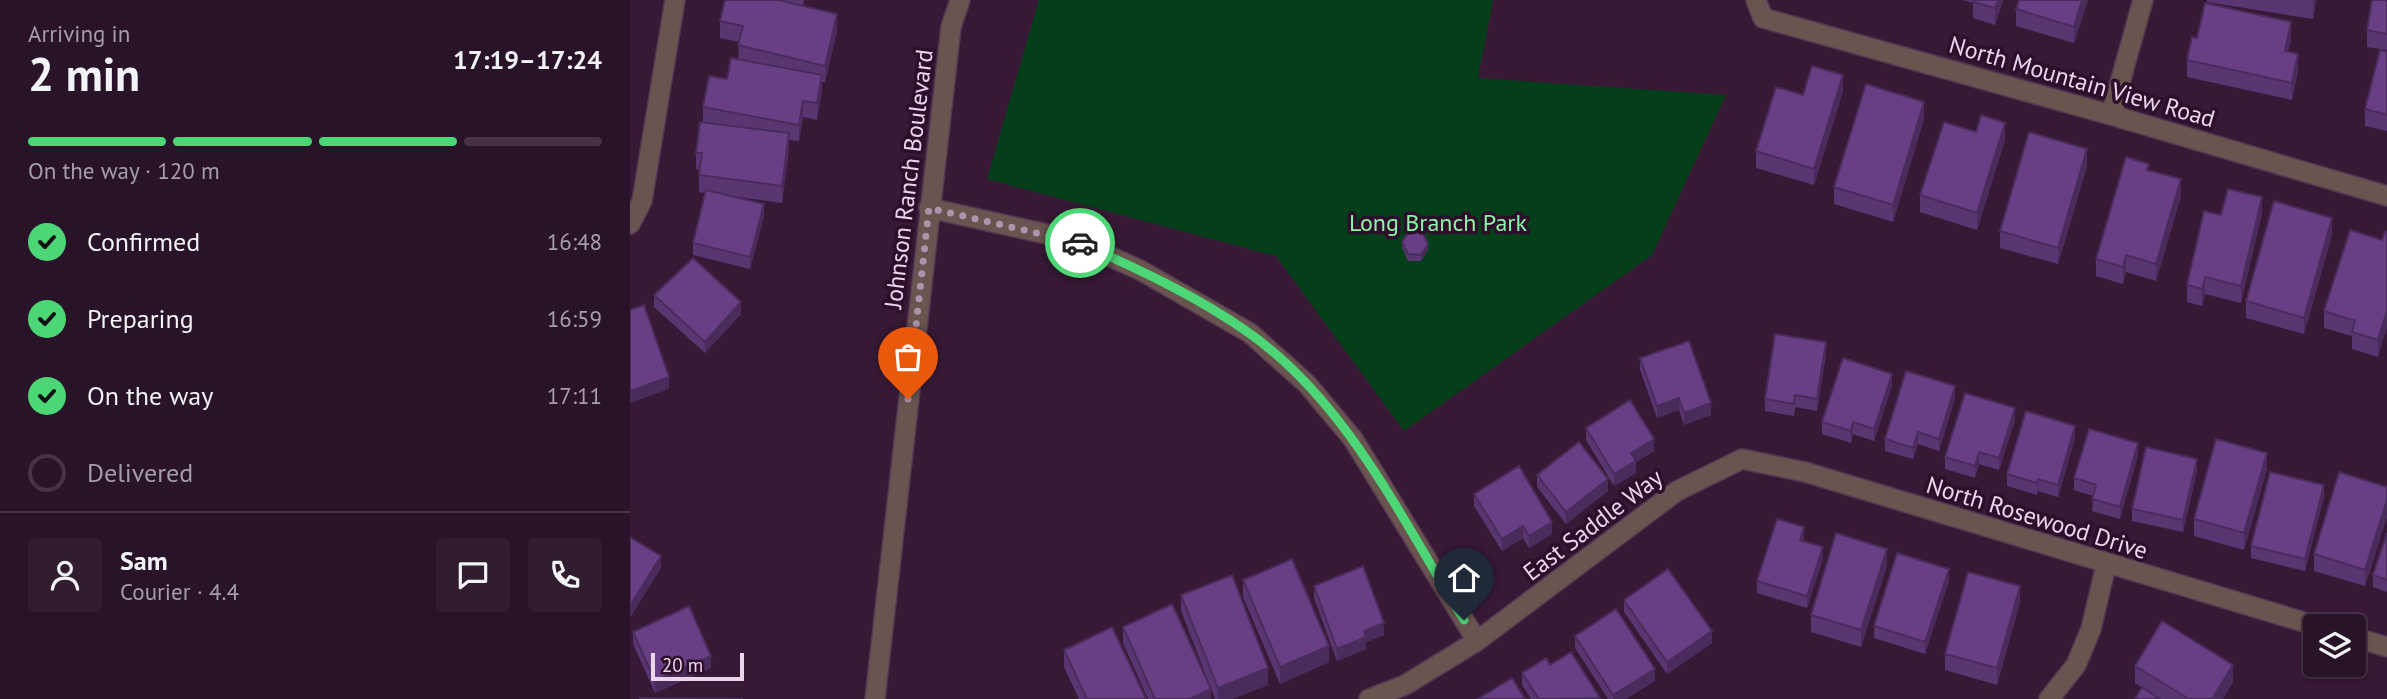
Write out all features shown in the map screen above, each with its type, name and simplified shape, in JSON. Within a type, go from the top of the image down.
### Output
[{"type":"street","points":[[630,224],[642,201],[675,0]]},
{"type":"street","name":"Johnson Ranch Boulevard","points":[[875,699],[951,27],[960,0]]},
{"type":"street","points":[[2111,114],[2143,0]]},
{"type":"street","name":"North Mountain View Road","points":[[1759,9],[2387,196]]},
{"type":"street","points":[[929,208],[1073,240],[1140,270],[1250,333],[1307,384],[1353,439],[1477,642]]},
{"type":"street","name":"East Saddle Way","points":[[1368,699],[1405,685],[1477,642],[1677,491],[1742,460]]},
{"type":"street","name":"North Rosewood Drive","points":[[1742,460],[1805,472],[2106,565],[2303,622]]},
{"type":"street","points":[[2049,699],[2076,666],[2091,629],[2106,565]]},
{"type":"street","points":[[2366,641],[2387,647]]},
{"type":"green space","name":"Long Branch Park","points":[[1039,0],[1493,0],[1478,78],[1726,95],[1652,255],[1404,431],[1276,256],[987,179]]},
{"type":"building","points":[[725,0],[778,0],[837,14],[825,66],[738,45],[743,26],[720,21]]},
{"type":"building","points":[[1998,0],[1995,8],[1973,2]]},
{"type":"building","points":[[2019,0],[2082,0],[2074,27],[2016,9]]},
{"type":"building","points":[[2372,0],[2387,0],[2387,34],[2367,30]]},
{"type":"building","points":[[2205,3],[2291,22],[2285,51],[2298,54],[2292,83],[2187,60],[2192,37],[2197,38]]},
{"type":"building","points":[[2380,50],[2387,52],[2387,115],[2365,109]]},
{"type":"building","points":[[731,58],[822,75],[817,103],[803,101],[799,125],[703,107],[709,76],[727,79]]},
{"type":"building","points":[[1812,66],[1843,75],[1814,169],[1756,151],[1776,87],[1803,95]]},
{"type":"building","points":[[1866,84],[1924,102],[1893,205],[1834,187]]},
{"type":"building","points":[[1981,115],[2005,123],[1977,213],[1920,195],[1944,122],[1976,132]]},
{"type":"building","points":[[700,122],[789,133],[782,186],[699,175],[702,153],[696,153]]},
{"type":"building","points":[[2029,132],[2087,149],[2058,248],[2000,231]]},
{"type":"building","points":[[2126,157],[2149,164],[2147,170],[2181,179],[2156,264],[2126,255],[2123,267],[2096,259]]},
{"type":"building","points":[[2228,189],[2262,197],[2241,286],[2205,277],[2202,289],[2187,285],[2204,211],[2221,215]]},
{"type":"building","points":[[706,190],[764,204],[750,257],[693,243]]},
{"type":"building","points":[[2274,201],[2332,218],[2304,318],[2246,301]]},
{"type":"building","points":[[2350,230],[2382,240],[2385,231],[2387,232],[2387,311],[2378,340],[2352,332],[2355,321],[2324,311]]},
{"type":"building","points":[[1409,231],[1422,231],[1428,244],[1421,255],[1408,254],[1402,242]]},
{"type":"building","points":[[693,258],[741,302],[705,342],[654,295]]},
{"type":"building","points":[[644,305],[669,377],[630,391],[630,310]]},
{"type":"building","points":[[1775,334],[1826,342],[1817,399],[1795,395],[1794,404],[1765,399]]},
{"type":"building","points":[[1689,341],[1711,403],[1684,413],[1679,398],[1657,406],[1640,358]]},
{"type":"building","points":[[1843,358],[1892,374],[1874,429],[1853,422],[1851,431],[1822,422]]},
{"type":"building","points":[[1906,371],[1955,386],[1939,439],[1918,432],[1913,448],[1885,439]]},
{"type":"building","points":[[1965,393],[2015,408],[1999,458],[1979,452],[1975,466],[1945,457]]},
{"type":"building","points":[[1630,400],[1654,439],[1631,453],[1636,461],[1614,474],[1586,428]]},
{"type":"building","points":[[2026,411],[2075,426],[2058,485],[2038,479],[2037,483],[2007,474]]},
{"type":"building","points":[[2089,429],[2138,443],[2120,507],[2092,499],[2096,485],[2074,478]]},
{"type":"building","points":[[2216,439],[2267,453],[2244,533],[2194,519]]},
{"type":"building","points":[[1579,442],[1608,479],[1566,512],[1537,475]]},
{"type":"building","points":[[2146,447],[2197,459],[2183,520],[2132,509]]},
{"type":"building","points":[[1519,466],[1552,522],[1529,536],[1523,526],[1502,539],[1474,494]]},
{"type":"building","points":[[2270,472],[2324,485],[2305,559],[2251,546]]},
{"type":"building","points":[[2339,472],[2387,487],[2387,500],[2365,570],[2314,554]]},
{"type":"building","points":[[1777,519],[1804,527],[1800,540],[1823,547],[1807,596],[1757,581]]},
{"type":"building","points":[[1836,533],[1887,549],[1861,630],[1811,615]]},
{"type":"building","points":[[2387,533],[2387,580],[2373,575]]},
{"type":"building","points":[[630,537],[661,556],[630,606]]},
{"type":"building","points":[[1897,553],[1949,569],[1925,642],[1874,626]]},
{"type":"building","points":[[1292,559],[1329,646],[1280,667],[1243,580]]},
{"type":"building","points":[[1363,566],[1384,623],[1364,631],[1366,637],[1337,649],[1314,586]]},
{"type":"building","points":[[1668,569],[1712,631],[1667,662],[1624,600]]},
{"type":"building","points":[[1968,572],[2020,586],[1997,668],[1945,654]]},
{"type":"building","points":[[1232,575],[1268,668],[1218,688],[1181,595]]},
{"type":"building","points":[[1172,604],[1211,689],[1190,699],[1155,699],[1123,627]]},
{"type":"building","points":[[689,606],[711,656],[655,681],[633,632]]},
{"type":"building","points":[[1616,609],[1655,669],[1613,695],[1575,636]]},
{"type":"building","points":[[2162,621],[2233,665],[2212,699],[2189,699],[2135,666]]},
{"type":"building","points":[[1112,627],[1146,699],[1087,699],[1064,650]]},
{"type":"building","points":[[1571,652],[1600,698],[1539,699],[1522,673],[1546,658],[1550,665]]},
{"type":"building","points":[[1512,678],[1525,699],[1478,699]]},
{"type":"building","points":[[2142,687],[2160,699],[2135,699]]},
{"type":"building","points":[[640,698],[743,699],[640,699]]},
{"type":"way so far","points":[[908,399],[929,208],[1080,243]]},
{"type":"route","points":[[1080,243],[1140,270],[1250,333],[1307,384],[1353,439],[1464,620]]}]
